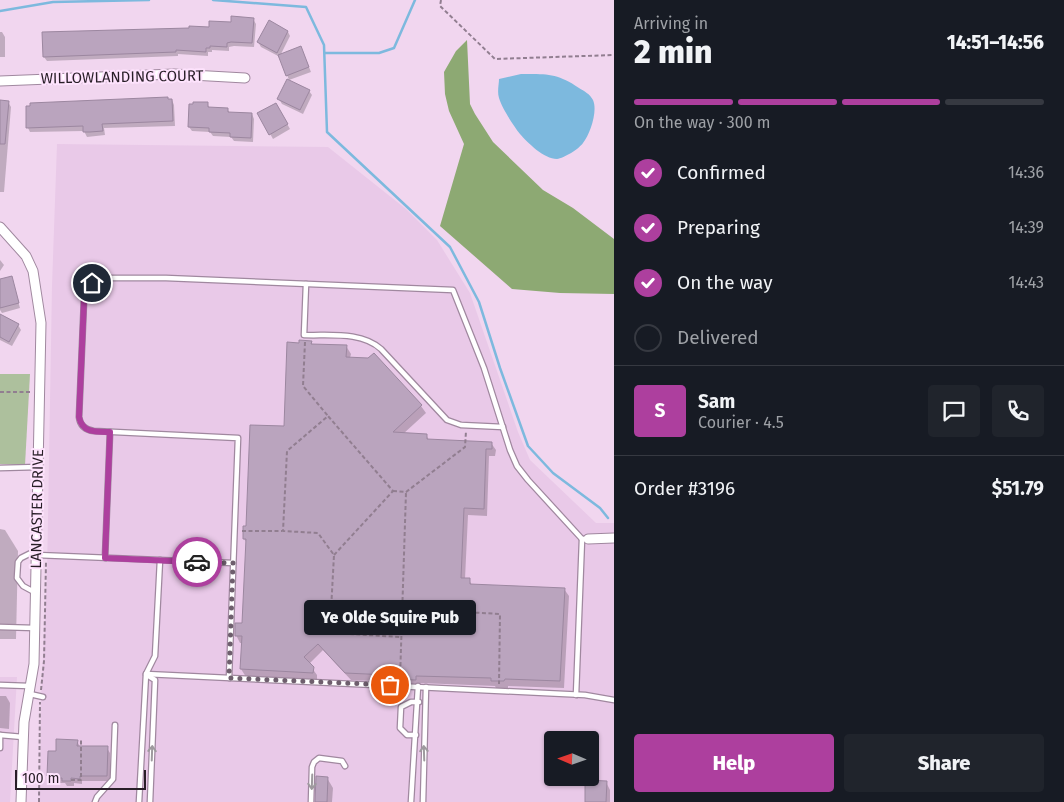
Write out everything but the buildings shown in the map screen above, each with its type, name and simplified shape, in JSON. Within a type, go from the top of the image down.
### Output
[{"type":"street","name":"WILLOWLANDING COURT","points":[[0,81],[174,74],[245,78]]},
{"type":"street","name":"LANCASTER DRIVE","points":[[0,227],[26,256],[33,271],[41,323],[38,467],[40,554],[36,593],[34,664],[24,722],[21,802]]},
{"type":"street","points":[[585,539],[614,538]]},
{"type":"lane","points":[[229,678],[238,438],[110,432],[87,430],[82,425],[79,418],[84,300],[86,291],[92,283],[105,278],[166,278],[453,290],[484,368],[510,450],[517,466],[585,539],[576,695]]},
{"type":"lane","points":[[306,284],[304,335],[353,337],[372,343],[381,349],[443,416],[455,423],[503,426]]},
{"type":"lane","points":[[105,558],[110,432]]},
{"type":"lane","points":[[0,468],[38,467]]},
{"type":"lane","points":[[36,593],[23,586],[17,578],[18,562],[21,558],[40,554],[233,563]]},
{"type":"lane","points":[[139,802],[146,674],[156,656],[160,560]]},
{"type":"lane","points":[[0,628],[35,628]]},
{"type":"lane","points":[[146,674],[598,696],[614,700]]},
{"type":"lane","points":[[146,674],[155,680],[150,802]]},
{"type":"lane","points":[[0,686],[30,690],[42,697]]},
{"type":"lane","points":[[411,802],[418,686]]},
{"type":"lane","points":[[423,802],[426,687]]},
{"type":"lane","points":[[416,735],[407,735],[400,728],[401,706],[411,702],[426,703]]},
{"type":"lane","points":[[95,802],[97,797],[113,779],[115,725]]},
{"type":"lane","points":[[0,748],[0,735],[23,737]]},
{"type":"lane","points":[[311,802],[312,767],[314,762],[319,758],[342,761],[345,766]]},
{"type":"path","points":[[442,0],[440,6],[495,59],[614,55]]},
{"type":"path","points":[[304,335],[303,386],[393,492]]},
{"type":"path","points":[[0,392],[39,392]]},
{"type":"path","points":[[283,531],[286,451],[328,416]]},
{"type":"path","points":[[334,555],[393,492],[406,492],[465,447],[467,425]]},
{"type":"path","points":[[400,685],[406,492]]},
{"type":"path","points":[[234,530],[318,533],[334,555],[331,610],[350,634],[401,637]]},
{"type":"path","points":[[39,802],[44,661],[40,554]]},
{"type":"path","points":[[401,625],[438,626],[464,612],[500,614],[498,691]]},
{"type":"path","points":[[71,780],[81,780],[81,739]]},
{"type":"shaded area","points":[[57,144],[328,147],[406,209],[437,240],[470,293],[518,432],[530,460],[596,523],[614,523],[614,802],[40,802],[41,697],[47,576],[52,286]]},
{"type":"shaded area","points":[[0,677],[17,677],[10,802],[0,802]]},
{"type":"green space","points":[[467,40],[470,104],[475,114],[493,142],[543,190],[573,208],[614,239],[614,294],[560,293],[512,289],[440,226],[464,144],[449,111],[445,94],[444,72],[456,51]]},
{"type":"green space","points":[[0,374],[30,374],[25,465],[0,464]]},
{"type":"water","points":[[521,74],[545,74],[564,79],[592,98],[595,110],[591,128],[583,143],[575,150],[560,158],[552,158],[527,142],[517,130],[500,102],[498,88],[499,79]]},
{"type":"waterway","points":[[0,11],[53,2],[149,0]]},
{"type":"waterway","points":[[213,0],[306,7],[324,45],[327,132],[450,247],[479,302],[528,446],[553,473],[600,508],[608,518]]},
{"type":"waterway","points":[[325,53],[379,53],[394,48],[415,0]]},
{"type":"way so far","points":[[197,562],[233,563],[229,678],[390,685]]},
{"type":"place","name":"Ye Olde Squire Pub","points":[[390,685]]},
{"type":"route","points":[[92,283],[86,291],[84,300],[79,417],[80,422],[87,430],[110,432],[105,558],[197,562]]}]
